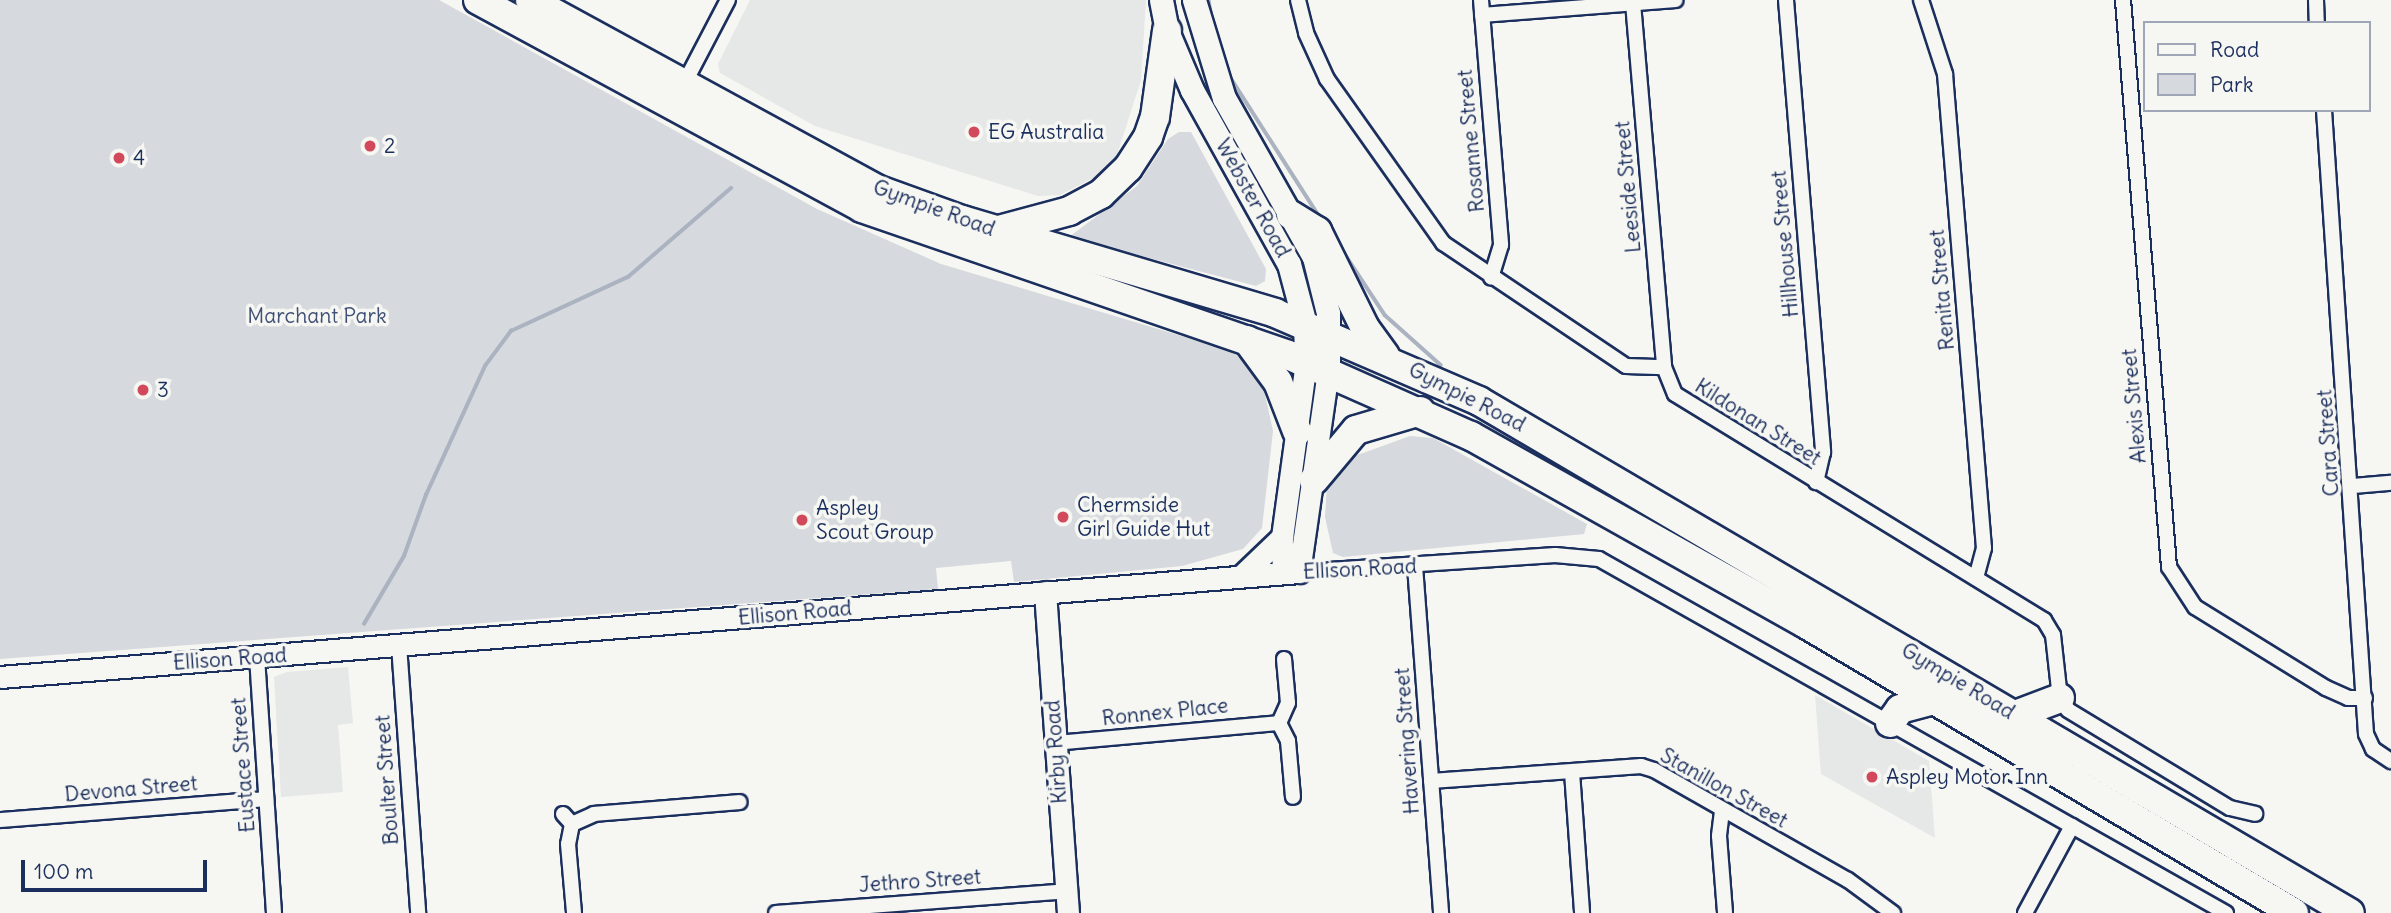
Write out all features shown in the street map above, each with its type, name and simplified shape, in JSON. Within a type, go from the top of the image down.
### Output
[{"type":"highway","name":"Gympie Road","points":[[478,0],[862,208],[1247,340],[1317,366],[1420,411],[1554,480],[2294,913]]},
{"type":"highway","name":"Gympie Road","points":[[530,0],[876,189],[995,231],[1223,296],[1317,329],[1387,358],[1534,431],[2350,913]]},
{"type":"highway","points":[[995,231],[1069,211],[1101,194],[1128,168],[1148,137],[1155,117],[1167,31]]},
{"type":"highway","points":[[1291,215],[1317,231],[1365,328],[1387,358]]},
{"type":"highway","points":[[1247,340],[1278,382],[1297,431]]},
{"type":"highway","points":[[1314,480],[1356,430],[1420,411]]},
{"type":"highway","points":[[1890,723],[1900,709],[1934,700]]},
{"type":"highway","points":[[2015,715],[2064,704],[2064,744]]},
{"type":"main road","name":"Webster Road","points":[[1161,0],[1167,31],[1192,90],[1282,247],[1317,329]]},
{"type":"main road","name":"Webster Road","points":[[1194,0],[1224,98],[1291,215],[1319,273],[1314,480],[1291,573]]},
{"type":"main road","name":"Webster Road","points":[[1291,573],[1282,537],[1297,431],[1317,366]]},
{"type":"main road","points":[[1241,576],[1282,537]]},
{"type":"main road","name":"Ellison Road","points":[[0,677],[1291,573]]},
{"type":"main road","name":"Kirby Road","points":[[1045,592],[1068,913]]},
{"type":"street","points":[[684,84],[728,0]]},
{"type":"street","points":[[1298,0],[1323,73],[1427,223],[1453,252],[1626,366],[1664,368]]},
{"type":"street","points":[[1482,7],[1675,0]]},
{"type":"street","name":"Hillhouse Street","points":[[1786,0],[1824,452],[1816,482]]},
{"type":"street","name":"Renita Street","points":[[1921,0],[1945,74],[1984,548],[1976,578]]},
{"type":"street","name":"Alexis Street","points":[[2123,0],[2169,567],[2195,607],[2326,688],[2348,698],[2365,698]]},
{"type":"street","points":[[2316,0],[2317,21]]},
{"type":"street","name":"Leeside Street","points":[[1633,3],[1664,368]]},
{"type":"street","name":"Rosanne Street","points":[[1482,7],[1501,245],[1491,278]]},
{"type":"street","name":"Cara Street","points":[[2324,112],[2353,486],[2367,740],[2376,753],[2391,761]]},
{"type":"street","name":"Kildonan Street","points":[[1664,368],[1671,388],[1685,404],[1976,578],[2048,625],[2064,704]]},
{"type":"street","points":[[2353,486],[2391,483]]},
{"type":"street","name":"Ellison Road","points":[[1291,573],[1555,555],[1590,557],[1630,573],[1890,723]]},
{"type":"street","name":"Havering Street","points":[[1415,566],[1441,913]]},
{"type":"street","name":"Boulter Street","points":[[399,645],[418,913]]},
{"type":"street","name":"Eustace Street","points":[[257,657],[274,913]]},
{"type":"street","points":[[1284,659],[1288,703],[1279,723],[1288,741],[1293,797]]},
{"type":"street","points":[[2064,704],[2218,801],[2255,814]]},
{"type":"street","name":"Ronnex Place","points":[[1055,743],[1279,723]]},
{"type":"street","points":[[1890,723],[2226,913]]},
{"type":"street","name":"Stanillon Street","points":[[1431,781],[1641,766],[1722,811],[1873,906],[1893,913]]},
{"type":"street","points":[[1572,772],[1582,913]]},
{"type":"street","name":"Devona Street","points":[[0,820],[266,799]]},
{"type":"street","points":[[574,913],[568,819],[594,814],[740,802]]},
{"type":"street","points":[[1722,811],[1719,836],[1725,913]]},
{"type":"street","points":[[2025,913],[2072,826]]},
{"type":"street","name":"Jethro Street","points":[[776,913],[1066,891]]},
{"type":"shaded area","points":[[750,0],[1146,0],[1141,80],[1116,158],[1101,174],[1060,195],[1038,196],[815,126],[720,73],[718,64]]},
{"type":"shaded area","points":[[348,667],[353,723],[338,725],[343,792],[281,797],[274,677],[287,672]]},
{"type":"shaded area","points":[[1815,695],[1929,761],[1935,838],[1821,774]]},
{"type":"green space","name":"Marchant Park","points":[[0,0],[439,0],[817,209],[941,264],[1225,349],[1250,363],[1262,381],[1273,431],[1262,528],[1243,549],[1182,566],[1014,582],[1011,561],[936,568],[938,589],[0,659]]},
{"type":"green space","points":[[1179,132],[1191,132],[1266,269],[1265,281],[1256,286],[1069,237],[1137,186],[1168,139]]},
{"type":"green space","points":[[1410,436],[1433,438],[1587,524],[1584,534],[1343,557],[1333,553],[1325,517],[1327,484],[1352,457]]},
{"type":"waterway","points":[[1209,0],[1213,25]]},
{"type":"waterway","points":[[1229,75],[1321,219]]},
{"type":"waterway","points":[[364,624],[404,556],[426,495],[485,366],[511,331],[628,277],[731,188]]},
{"type":"waterway","points":[[1341,248],[1385,315],[1441,365]]},
{"type":"place","name":"EG Australia","points":[[974,132]]},
{"type":"place","name":"2","points":[[370,146]]},
{"type":"place","name":"4","points":[[119,158]]},
{"type":"place","name":"3","points":[[143,390]]},
{"type":"place","name":"Chermside Girl Guide Hut","points":[[1063,517]]},
{"type":"place","name":"Aspley Scout Group","points":[[802,520]]},
{"type":"place","name":"Aspley Motor Inn","points":[[1872,777]]}]
